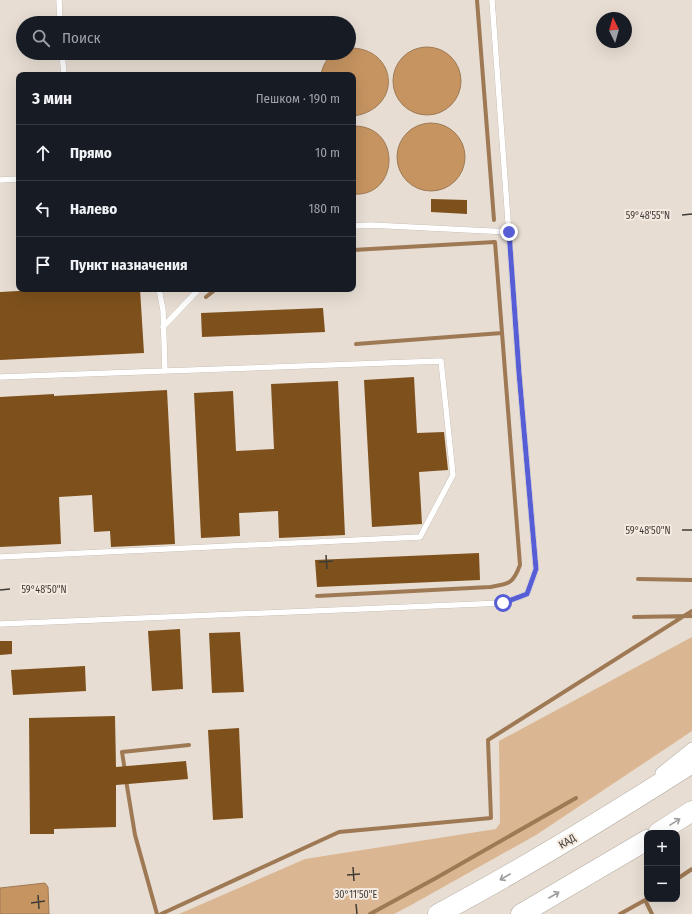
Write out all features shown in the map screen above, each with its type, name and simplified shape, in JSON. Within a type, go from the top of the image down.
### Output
[{"type":"highway","name":"КАД","points":[[438,914],[598,823],[692,763]]},
{"type":"highway","points":[[663,830],[692,811]]},
{"type":"highway","points":[[520,914],[644,842]]},
{"type":"street","points":[[598,823],[692,748]]},
{"type":"lane","points":[[59,0],[60,16]]},
{"type":"lane","points":[[0,624],[503,603],[527,594],[536,569],[519,373],[492,0]]},
{"type":"lane","points":[[63,60],[64,72]]},
{"type":"lane","points":[[0,180],[16,179]]},
{"type":"lane","points":[[356,226],[370,225],[509,232]]},
{"type":"lane","points":[[160,292],[163,310],[165,371]]},
{"type":"lane","points":[[163,327],[196,292]]},
{"type":"lane","points":[[0,377],[441,361],[453,475],[420,537],[0,557]]},
{"type":"shaded area","points":[[427,47],[440,49],[451,57],[459,68],[461,81],[459,94],[451,105],[440,113],[427,115],[414,113],[403,105],[395,94],[393,81],[395,68],[403,57],[414,49]]},
{"type":"shaded area","points":[[356,49],[365,50],[377,57],[385,67],[388,79],[387,91],[381,102],[370,111],[356,115],[356,72],[322,72],[327,60],[356,60]]},
{"type":"shaded area","points":[[431,123],[444,125],[455,133],[463,144],[465,157],[463,170],[455,181],[444,189],[431,191],[418,189],[407,181],[399,170],[397,157],[399,144],[407,133],[418,125]]},
{"type":"shaded area","points":[[356,127],[369,129],[381,137],[387,148],[389,161],[386,174],[379,185],[368,192],[356,194]]},
{"type":"shaded area","points":[[692,637],[692,731],[536,835],[413,904],[394,914],[179,914],[305,859],[496,829],[500,823],[499,741]]},
{"type":"shaded area","points":[[45,883],[48,887],[49,914],[0,914],[0,888]]},
{"type":"building","points":[[431,199],[467,200],[467,214],[431,212]]},
{"type":"building","points":[[0,292],[140,292],[144,353],[0,360]]},
{"type":"building","points":[[323,308],[325,332],[202,337],[201,313]]},
{"type":"building","points":[[414,377],[417,433],[444,432],[448,470],[419,472],[422,524],[372,527],[364,380]]},
{"type":"building","points":[[338,381],[345,535],[279,538],[278,511],[239,513],[240,536],[201,538],[194,393],[233,391],[236,451],[274,449],[271,384]]},
{"type":"building","points":[[167,390],[175,544],[111,547],[110,531],[94,532],[92,495],[59,497],[61,544],[0,547],[0,397],[54,394],[54,396]]},
{"type":"building","points":[[479,553],[480,580],[317,587],[315,560]]},
{"type":"building","points":[[180,629],[183,689],[152,691],[148,631]]},
{"type":"building","points":[[240,632],[244,692],[212,693],[209,633]]},
{"type":"building","points":[[0,641],[12,641],[12,654],[0,655]]},
{"type":"building","points":[[85,666],[86,691],[13,695],[11,670]]},
{"type":"building","points":[[115,716],[116,767],[186,761],[188,779],[116,785],[116,827],[54,829],[54,834],[30,834],[29,718]]},
{"type":"building","points":[[239,728],[243,818],[213,820],[208,730]]},
{"type":"waterway","points":[[477,0],[494,220]]},
{"type":"waterway","points":[[317,596],[490,587],[510,582],[515,576],[520,565],[495,242],[356,250]]},
{"type":"waterway","points":[[206,297],[212,292]]},
{"type":"waterway","points":[[356,344],[502,333]]},
{"type":"waterway","points":[[638,579],[692,580]]},
{"type":"waterway","points":[[161,914],[339,832],[491,818],[488,740],[692,611]]},
{"type":"waterway","points":[[634,617],[692,616]]},
{"type":"waterway","points":[[125,771],[122,752],[189,745]]},
{"type":"waterway","points":[[126,780],[135,835],[157,914]]},
{"type":"waterway","points":[[370,914],[576,798]]},
{"type":"waterway","points":[[680,877],[692,869]]},
{"type":"waterway","points":[[620,914],[644,901]]},
{"type":"waterway","points":[[646,902],[652,914]]},
{"type":"route","points":[[503,603],[527,594],[536,569],[519,373],[509,232]]}]
